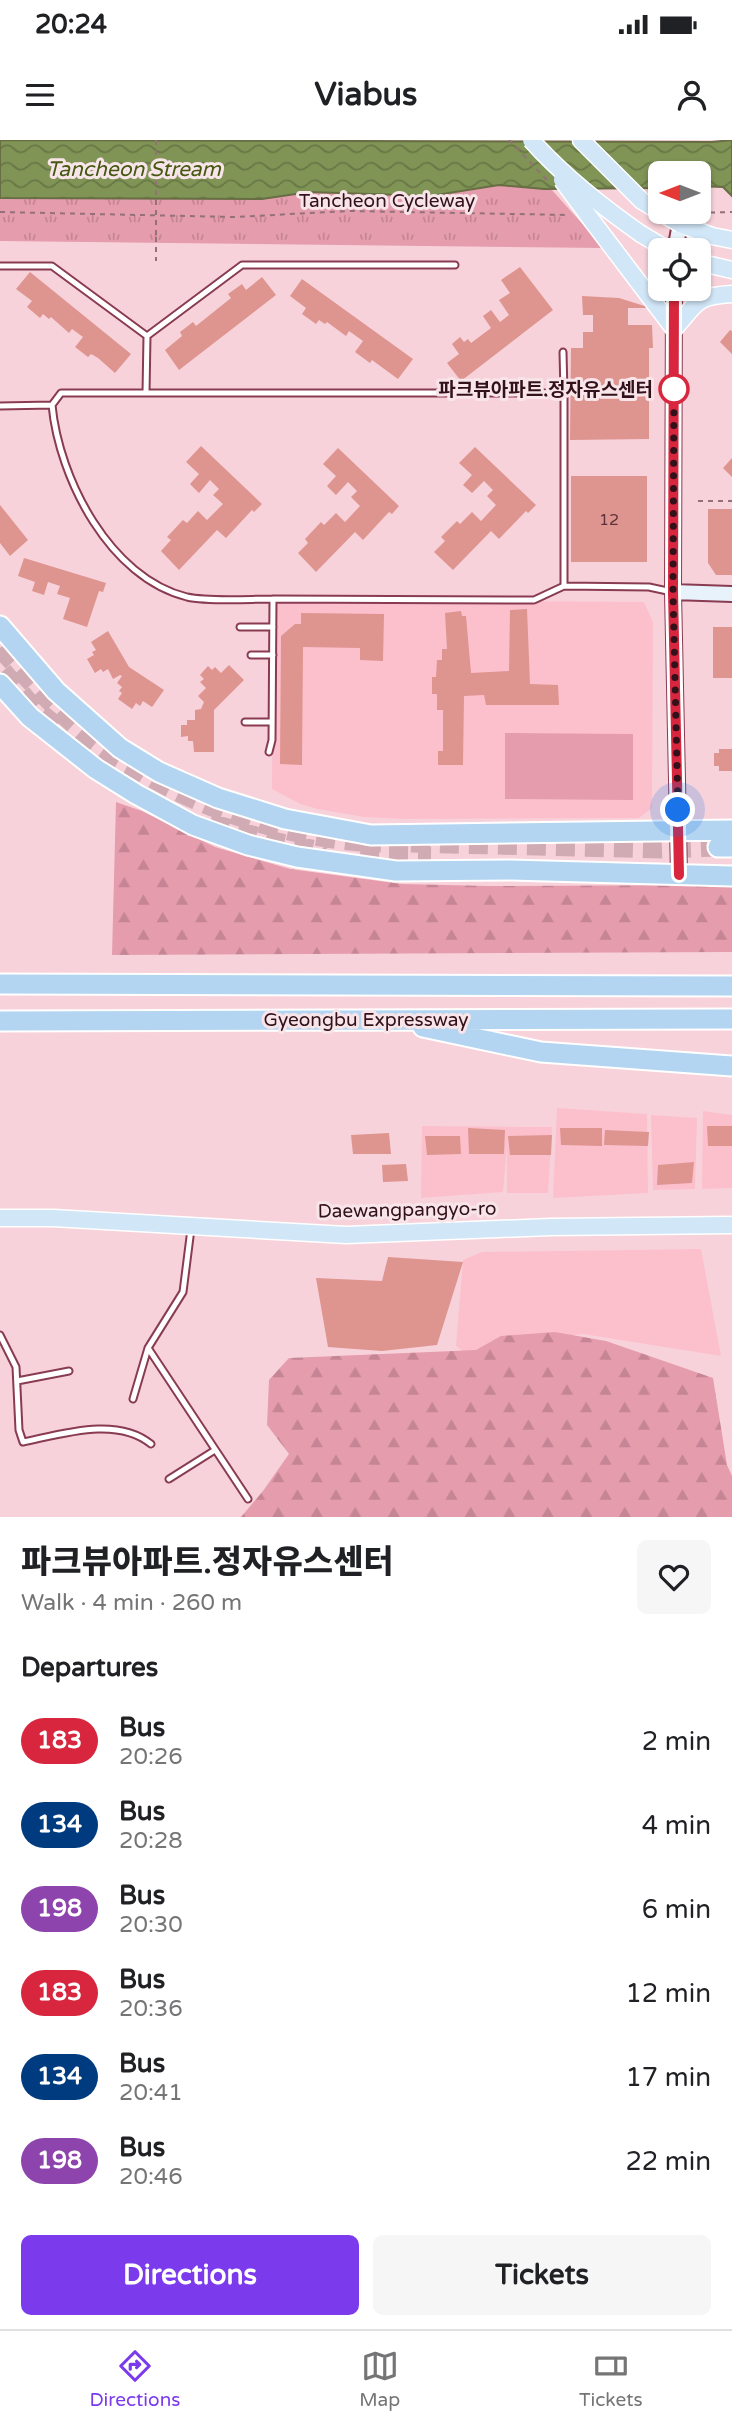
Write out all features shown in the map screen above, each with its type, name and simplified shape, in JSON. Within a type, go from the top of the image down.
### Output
[{"type":"highway","points":[[0,626],[56,691],[120,748],[159,772],[218,798],[285,819],[371,835],[732,830]]},
{"type":"highway","points":[[0,684],[30,717],[96,769],[136,794],[193,825],[248,845],[297,858],[396,871],[510,870],[732,876]]},
{"type":"highway","name":"Gyeongbu Expressway","points":[[0,984],[732,986]]},
{"type":"highway","points":[[385,1019],[541,1052],[732,1066]]},
{"type":"highway","name":"Gyeongbu Expressway","points":[[0,1021],[732,1019]]},
{"type":"main road","points":[[531,140],[674,329],[694,303],[702,298],[732,294]]},
{"type":"main road","points":[[581,140],[648,205]]},
{"type":"main road","points":[[547,158],[595,201],[648,239]]},
{"type":"main road","points":[[693,224],[712,236],[732,240]]},
{"type":"main road","points":[[711,265],[732,270]]},
{"type":"main road","name":"Daewangpangyo-ro","points":[[0,1218],[53,1218],[370,1235],[550,1227],[732,1225]]},
{"type":"street","points":[[674,301],[673,592],[679,875]]},
{"type":"street","points":[[673,592],[732,594]]},
{"type":"lane","points":[[147,336],[242,265],[455,265]]},
{"type":"lane","points":[[0,266],[52,266],[147,336]]},
{"type":"lane","points":[[146,393],[147,336]]},
{"type":"lane","points":[[564,352],[564,586]]},
{"type":"lane","points":[[564,393],[61,393],[52,405],[62,460],[75,488],[112,547],[135,570],[159,587],[189,597],[534,600],[564,586],[649,587],[673,592]]},
{"type":"lane","points":[[0,405],[52,405]]},
{"type":"lane","points":[[270,752],[273,599]]},
{"type":"lane","points":[[240,627],[273,627]]},
{"type":"lane","points":[[251,655],[273,655]]},
{"type":"lane","points":[[245,722],[272,722]]},
{"type":"lane","points":[[134,1399],[148,1348],[183,1292],[191,1226]]},
{"type":"lane","points":[[0,1335],[16,1367],[19,1430],[23,1442],[97,1429],[139,1434],[150,1444]]},
{"type":"lane","points":[[148,1348],[248,1499]]},
{"type":"lane","points":[[17,1381],[69,1371]]},
{"type":"lane","points":[[169,1479],[215,1450]]},
{"type":"path","points":[[156,140],[156,261]]},
{"type":"path","name":"Tancheon Cycleway","points":[[0,212],[234,217],[350,211],[568,215]]},
{"type":"path","points":[[711,215],[732,212]]},
{"type":"path","points":[[698,501],[732,501]]},
{"type":"shaded area","points":[[273,599],[644,602],[653,622],[652,808],[639,818],[364,817],[300,804],[272,789]]},
{"type":"shaded area","points":[[557,1108],[647,1114],[648,1193],[553,1198]]},
{"type":"shaded area","points":[[703,1111],[732,1115],[732,1188],[702,1189]]},
{"type":"shaded area","points":[[651,1115],[697,1118],[695,1189],[653,1190]]},
{"type":"shaded area","points":[[422,1126],[552,1127],[548,1193],[507,1193],[507,1146],[503,1192],[421,1198]]},
{"type":"shaded area","points":[[701,1249],[721,1356],[583,1334],[511,1342],[473,1359],[456,1346],[463,1260],[482,1252]]},
{"type":"green space","points":[[499,185],[551,189],[604,248],[0,241],[0,198],[262,199],[309,192],[430,196]]},
{"type":"green space","points":[[505,733],[633,734],[633,800],[505,799]]},
{"type":"green space","points":[[116,802],[142,811],[215,847],[290,869],[402,884],[732,885],[732,952],[112,955]]},
{"type":"green space","points":[[555,1332],[606,1341],[713,1378],[727,1465],[732,1476],[732,1517],[241,1517],[289,1454],[267,1425],[269,1380],[289,1358],[476,1350],[501,1336]]},
{"type":"water","name":"Tancheon Stream","points":[[0,140],[732,140],[732,196],[723,187],[711,187],[711,161],[648,161],[648,188],[544,189],[499,185],[430,196],[309,192],[262,199],[0,198]]},
{"type":"building","points":[[520,267],[553,310],[461,381],[447,363],[459,354],[452,344],[460,337],[464,342],[468,339],[471,343],[491,328],[483,316],[491,310],[500,322],[509,315],[499,300],[510,293],[501,280]]},
{"type":"building","points":[[30,272],[131,354],[115,373],[98,358],[91,354],[88,357],[75,347],[83,337],[72,329],[69,333],[51,317],[49,319],[43,314],[40,318],[27,307],[32,301],[16,289]]},
{"type":"building","points":[[262,277],[276,295],[179,370],[165,350],[182,336],[180,332],[193,322],[196,326],[231,298],[228,294],[242,284],[246,290]]},
{"type":"building","points":[[302,279],[413,359],[398,379],[372,360],[370,363],[355,352],[363,341],[349,331],[346,336],[327,322],[325,324],[319,320],[316,324],[302,314],[306,308],[290,296]]},
{"type":"building","points":[[582,296],[619,298],[651,308],[628,308],[628,325],[652,325],[653,348],[649,348],[649,439],[570,440],[571,348],[583,348],[583,332],[593,332],[593,315],[583,315]]},
{"type":"building","points":[[732,331],[732,354],[720,342]]},
{"type":"building","points":[[201,446],[262,504],[254,512],[252,510],[226,538],[217,530],[179,570],[161,551],[171,540],[167,537],[183,520],[187,523],[198,511],[207,520],[223,504],[213,495],[219,489],[210,480],[199,493],[190,484],[199,474],[186,462]]},
{"type":"building","points":[[475,447],[536,505],[528,513],[526,511],[499,539],[491,531],[453,570],[434,552],[445,541],[441,537],[457,521],[460,524],[472,512],[481,521],[496,505],[487,496],[493,490],[484,481],[472,493],[463,485],[472,475],[459,463]]},
{"type":"building","points":[[338,448],[399,506],[392,514],[389,512],[363,540],[355,532],[316,572],[298,553],[308,543],[305,539],[321,522],[324,525],[336,513],[345,522],[360,506],[351,497],[357,491],[348,482],[336,495],[327,486],[336,476],[323,464]]},
{"type":"building","points":[[732,458],[732,477],[723,468]]},
{"type":"building","points":[[571,476],[647,476],[647,562],[571,562]]},
{"type":"building","points":[[0,505],[28,540],[10,556],[0,543]]},
{"type":"building","points":[[708,509],[732,509],[732,575],[716,575],[708,563]]},
{"type":"building","points":[[24,558],[106,583],[103,592],[99,591],[87,627],[63,619],[70,598],[57,594],[60,586],[48,582],[44,595],[32,591],[35,582],[18,576]]},
{"type":"building","points":[[527,609],[530,684],[558,685],[559,705],[486,705],[484,695],[464,696],[463,765],[438,765],[438,751],[443,751],[443,710],[437,710],[437,694],[432,694],[432,677],[436,677],[437,660],[442,660],[442,649],[447,649],[445,613],[461,611],[462,616],[466,616],[471,673],[509,671],[510,610]]},
{"type":"building","points":[[301,613],[384,614],[383,661],[360,660],[360,648],[303,647],[302,765],[280,764],[281,636],[295,624],[301,624]]},
{"type":"building","points":[[713,627],[732,627],[732,678],[713,678]]},
{"type":"building","points":[[108,631],[129,667],[164,690],[152,707],[143,701],[140,706],[136,703],[132,709],[118,699],[122,687],[117,683],[122,676],[113,679],[108,669],[95,673],[87,659],[94,655],[92,652],[96,650],[91,642]]},
{"type":"building","points":[[229,665],[244,680],[214,710],[214,752],[194,752],[193,741],[188,741],[188,736],[181,737],[181,725],[187,725],[187,720],[195,720],[195,710],[201,709],[204,702],[198,696],[206,688],[200,682],[204,679],[200,675],[208,666],[212,670],[215,667],[221,673]]},
{"type":"building","points":[[719,749],[732,749],[732,771],[719,771],[719,766],[714,766],[714,753],[719,753]]},
{"type":"building","points":[[707,1126],[732,1126],[732,1146],[708,1146]]},
{"type":"building","points":[[468,1128],[505,1130],[504,1154],[469,1154]]},
{"type":"building","points":[[560,1128],[602,1128],[602,1146],[561,1145]]},
{"type":"building","points":[[605,1130],[649,1132],[648,1146],[604,1145]]},
{"type":"building","points":[[389,1133],[391,1154],[353,1154],[351,1135]]},
{"type":"building","points":[[552,1135],[551,1155],[510,1155],[508,1136]]},
{"type":"building","points":[[425,1136],[460,1136],[461,1154],[427,1155]]},
{"type":"building","points":[[694,1162],[692,1183],[657,1185],[658,1165]]},
{"type":"building","points":[[406,1164],[408,1181],[383,1182],[382,1165]]},
{"type":"building","points":[[388,1257],[463,1262],[437,1345],[382,1351],[328,1347],[316,1278],[382,1281]]},
{"type":"tunnel","points":[[0,648],[51,703],[92,740],[118,760],[166,786],[195,800],[256,822],[318,837],[381,843]]},
{"type":"tunnel","points":[[3,671],[34,708],[63,731]]},
{"type":"tunnel","points":[[210,823],[277,842],[326,852]]},
{"type":"tunnel","points":[[411,843],[661,849],[718,847]]},
{"type":"tunnel","points":[[360,855],[431,856]]},
{"type":"bus line","name":"183","points":[[674,301],[673,592],[679,875]]},
{"type":"place","name":"파크뷰아파트.정자유스센터","points":[[674,389]]},
{"type":"route","points":[[674,389],[674,382],[673,592],[678,810]]}]
